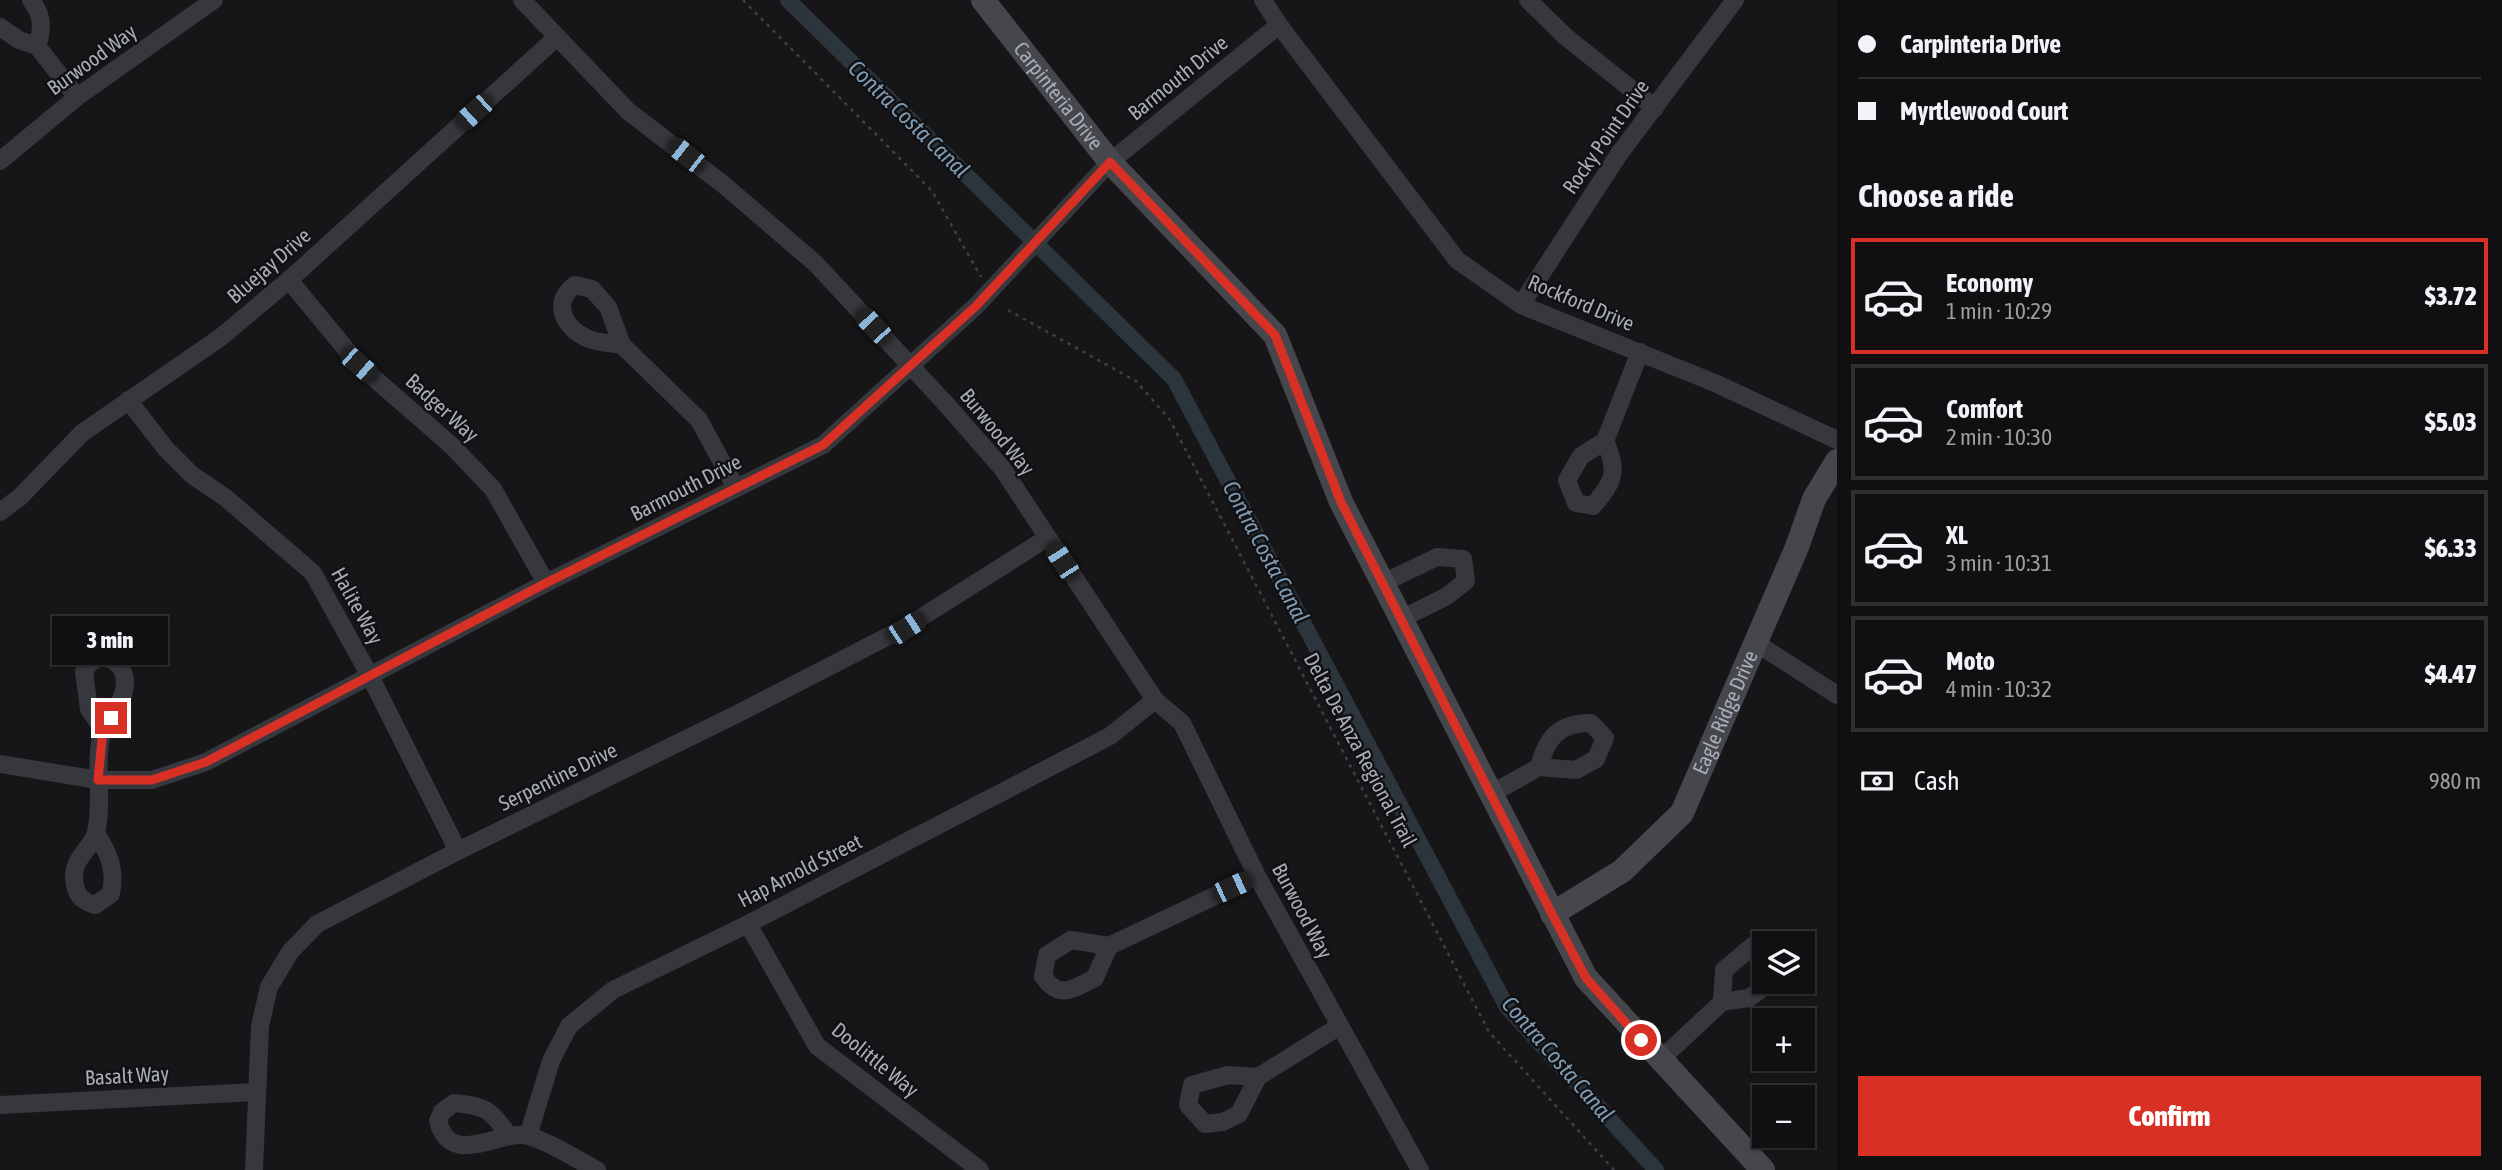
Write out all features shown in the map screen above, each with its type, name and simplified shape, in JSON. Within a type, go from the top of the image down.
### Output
[{"type":"street","points":[[31,0],[38,9],[43,28],[37,46]]},
{"type":"street","name":"Burwood Way","points":[[0,161],[77,97],[214,0]]},
{"type":"street","name":"Burwood Way","points":[[522,0],[628,111],[724,185],[816,264],[1002,468],[1155,700],[1182,723],[1256,876],[1420,1170]]},
{"type":"street","name":"Carpinteria Drive","points":[[983,0],[1110,162],[1275,335],[1341,502],[1586,978],[1763,1170]]},
{"type":"street","name":"Rockford Drive","points":[[1263,0],[1279,25],[1457,260],[1521,305],[1715,383],[1837,440]]},
{"type":"street","points":[[1528,0],[1566,37],[1655,108]]},
{"type":"street","name":"Rocky Point Drive","points":[[1521,305],[1619,154],[1735,0]]},
{"type":"street","name":"Barmouth Drive","points":[[0,764],[98,780],[152,780],[206,762],[546,583],[823,445],[976,306],[1005,272],[1060,219],[1110,162],[1279,25]]},
{"type":"street","points":[[0,27],[19,40],[37,46],[77,97]]},
{"type":"street","name":"Bluejay Drive","points":[[0,512],[20,497],[82,433],[221,337],[289,280],[556,38]]},
{"type":"street","name":"Badger Way","points":[[289,280],[359,365],[452,446],[493,489],[546,583]]},
{"type":"street","points":[[622,345],[699,420],[736,488]]},
{"type":"street","points":[[1605,441],[1640,352]]},
{"type":"street","name":"Halite Way","points":[[128,400],[166,449],[192,475],[226,498],[313,573],[370,676],[458,850]]},
{"type":"street","name":"Eagle Ridge Drive","points":[[1552,914],[1622,871],[1682,813],[1797,547],[1814,499],[1837,461]]},
{"type":"street","name":"Serpentine Drive","points":[[254,1170],[260,1026],[269,986],[290,952],[317,924],[458,850],[906,628],[1047,538]]},
{"type":"street","points":[[1383,583],[1437,557],[1463,559],[1466,581],[1447,596],[1401,619]]},
{"type":"street","points":[[1756,643],[1837,695]]},
{"type":"street","name":"Hap Arnold Street","points":[[528,1136],[551,1061],[569,1027],[613,990],[748,925],[1110,736],[1155,700]]},
{"type":"street","points":[[96,833],[103,729]]},
{"type":"street","points":[[1490,794],[1539,767]]},
{"type":"street","points":[[1109,946],[1256,876]]},
{"type":"street","name":"Doolittle Way","points":[[748,925],[817,1046],[980,1170]]},
{"type":"street","points":[[1723,1002],[1724,970],[1752,947]]},
{"type":"street","points":[[1660,1061],[1723,1002],[1749,998],[1754,994]]},
{"type":"street","points":[[1258,1077],[1338,1027]]},
{"type":"street","name":"Basalt Way","points":[[0,1104],[256,1092]]},
{"type":"street","points":[[508,1135],[528,1136],[597,1170]]},
{"type":"path","points":[[743,0],[932,191],[981,277]]},
{"type":"path","name":"Delta De Anza Regional Trail","points":[[1007,310],[1136,381],[1170,420],[1489,1032],[1614,1170]]},
{"type":"waterway","name":"Contra Costa Canal","points":[[788,0],[1174,379],[1507,1007],[1656,1170]]},
{"type":"route","points":[[111,718],[103,729],[98,780],[152,780],[206,762],[546,583],[823,445],[976,306],[1005,272],[1060,219],[1110,162],[1275,335],[1341,502],[1552,914],[1586,978],[1641,1040]]}]
